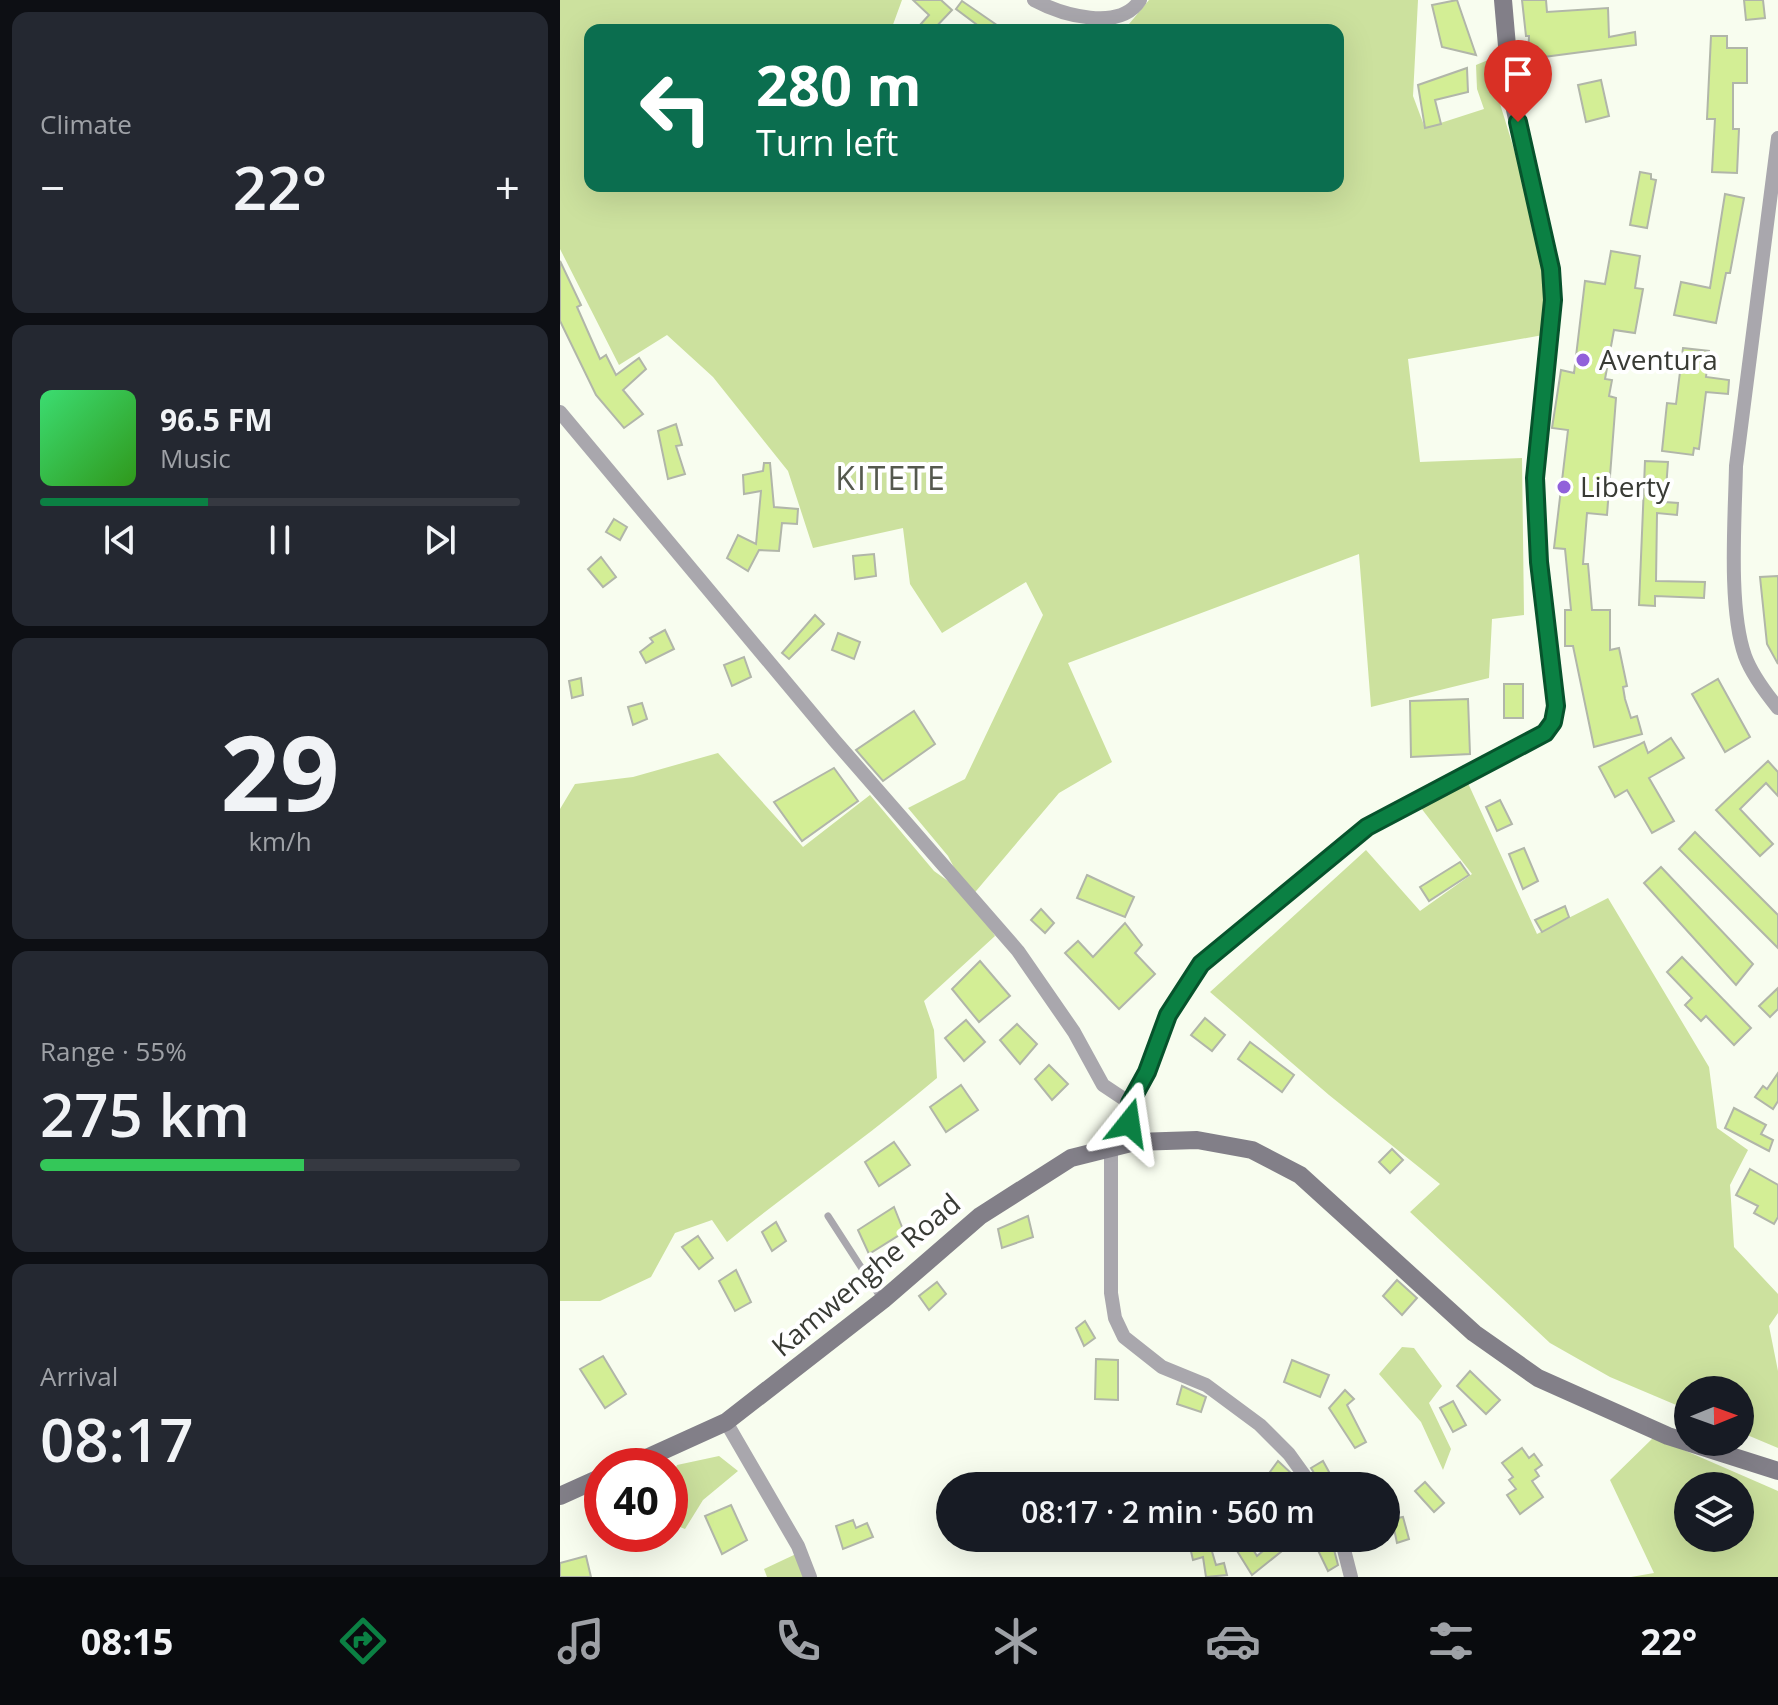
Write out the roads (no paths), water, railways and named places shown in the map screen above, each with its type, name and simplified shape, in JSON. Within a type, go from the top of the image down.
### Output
[{"type":"main road","points":[[1128,1143],[1130,1103],[1147,1072],[1168,1015],[1201,964],[1367,827],[1545,733],[1553,722],[1556,706],[1539,562],[1535,478],[1553,300],[1551,269],[1509,80],[1503,0]]},
{"type":"main road","name":"Kamwenghe Road","points":[[669,1448],[726,1422],[883,1300],[980,1216],[1071,1158],[1128,1143],[1197,1140],[1252,1150],[1300,1175],[1474,1333],[1538,1378],[1668,1436],[1778,1471]]},
{"type":"main road","points":[[560,1496],[584,1485]]},
{"type":"street","points":[[1034,0],[1070,13],[1115,18],[1130,14],[1140,0]]},
{"type":"street","points":[[1778,138],[1736,466],[1735,517],[1738,620],[1744,653],[1778,708]]},
{"type":"street","points":[[560,412],[845,753],[1018,951],[1074,1032],[1103,1085],[1130,1103]]},
{"type":"street","points":[[1128,1143],[1111,1293],[1115,1318],[1124,1337],[1162,1367],[1206,1385],[1260,1425],[1302,1472]]},
{"type":"street","points":[[726,1422],[798,1546],[810,1577]]},
{"type":"street","points":[[1345,1552],[1351,1577]]},
{"type":"lane","points":[[828,1216],[883,1300]]},
{"type":"place","name":"Aventura","points":[[1583,360]]},
{"type":"place","name":"Liberty","points":[[1564,487]]},
{"type":"district","name":"KITETE","points":[[891,479]]}]
